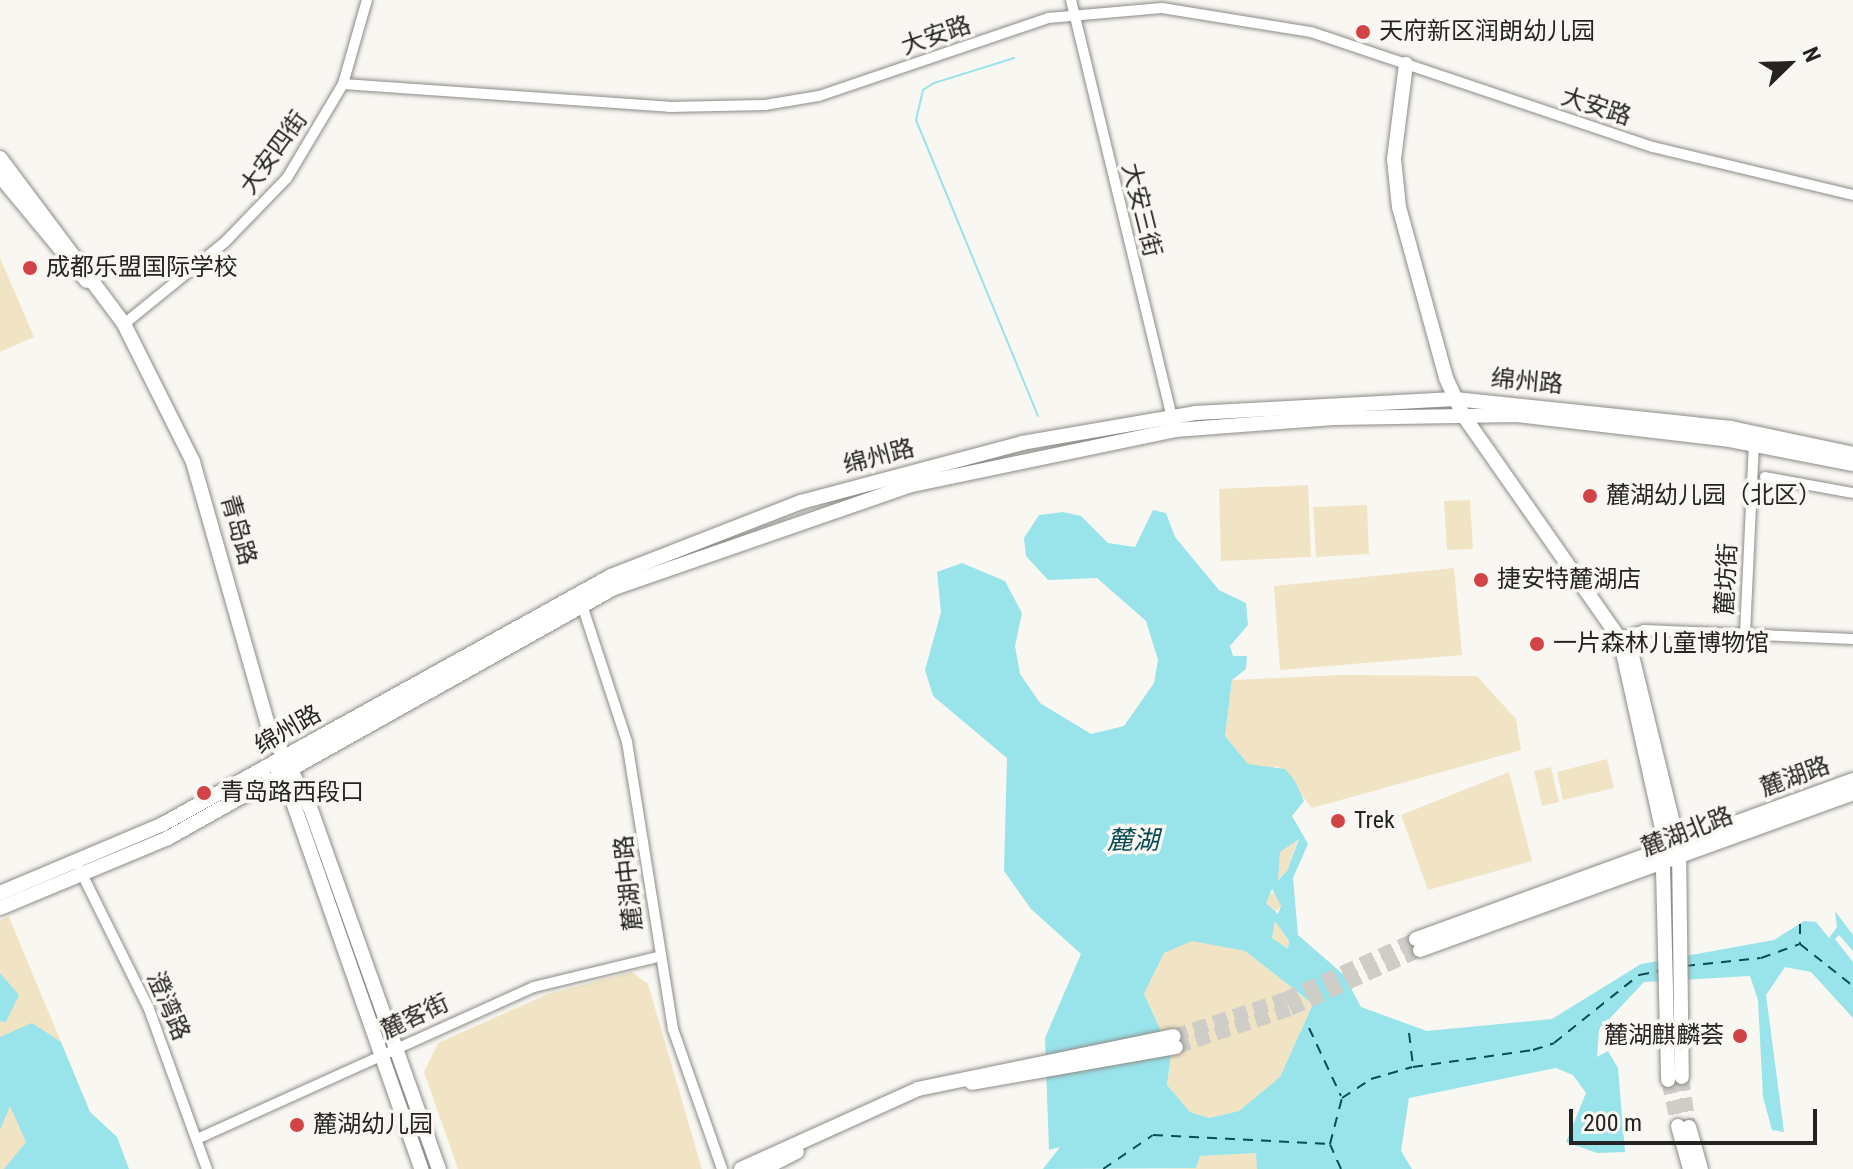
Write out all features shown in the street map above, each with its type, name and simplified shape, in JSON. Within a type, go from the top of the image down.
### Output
[{"type":"street","name":"大安四街","points":[[124,324],[259,210],[287,178],[343,84],[367,0]]},
{"type":"street","name":"大安三街","points":[[1071,0],[1071,13],[1173,423]]},
{"type":"street","name":"大安路","points":[[343,84],[669,107],[765,105],[819,96],[1071,13],[1162,8],[1245,18],[1406,64],[1653,147],[1853,195]]},
{"type":"street","points":[[1406,64],[1394,159],[1399,207],[1455,399],[1463,415],[1620,638],[1672,857],[1669,988],[1675,1079]]},
{"type":"street","name":"青岛路","points":[[0,158],[72,245],[124,324],[193,462],[285,769],[379,1056],[421,1169]]},
{"type":"street","name":"青岛路","points":[[0,176],[124,324]]},
{"type":"street","name":"绵州路","points":[[0,908],[285,769],[580,598],[688,558],[912,485],[1173,423],[1455,399],[1853,454]]},
{"type":"street","name":"绵州路","points":[[1173,423],[1531,416],[1754,438],[1853,464]]},
{"type":"street","name":"麓坊街","points":[[1745,633],[1754,438]]},
{"type":"street","points":[[1765,477],[1853,493]]},
{"type":"street","name":"麓湖中路","points":[[580,598],[631,758],[658,957],[684,1068],[722,1169]]},
{"type":"street","name":"麓坊街","points":[[1620,638],[1644,630],[1853,639]]},
{"type":"street","name":"青岛路","points":[[285,769],[395,1048],[439,1169]]},
{"type":"street","name":"麓湖路","points":[[1672,857],[1853,780]]},
{"type":"street","name":"麓湖北路","points":[[1672,857],[1535,907],[1418,944],[1853,793]]},
{"type":"street","name":"绵州路","points":[[0,893],[81,871]]},
{"type":"street","name":"澄湾路","points":[[81,871],[149,1009],[207,1169]]},
{"type":"street","name":"麓客街","points":[[197,1139],[395,1048],[564,976],[658,957]]},
{"type":"street","points":[[741,1169],[918,1089],[1175,1042]]},
{"type":"street","points":[[763,1169],[922,1096],[1013,1071]]},
{"type":"street","points":[[1684,1127],[1694,1165]]},
{"type":"shaded area","points":[[0,258],[34,337],[0,352]]},
{"type":"shaded area","points":[[1308,485],[1311,557],[1221,561],[1219,489]]},
{"type":"shaded area","points":[[1470,500],[1473,549],[1447,550],[1444,501]]},
{"type":"shaded area","points":[[1367,505],[1369,554],[1316,557],[1313,507]]},
{"type":"shaded area","points":[[1454,568],[1462,655],[1280,670],[1274,586]]},
{"type":"shaded area","points":[[1342,675],[1477,676],[1516,719],[1521,750],[1312,808],[1278,766],[1260,771],[1248,764],[1225,736],[1232,680]]},
{"type":"shaded area","points":[[1607,759],[1614,788],[1563,800],[1557,772]]},
{"type":"shaded area","points":[[1551,767],[1559,802],[1542,806],[1534,771]]},
{"type":"shaded area","points":[[1509,772],[1532,861],[1428,890],[1401,815]]},
{"type":"shaded area","points":[[1298,839],[1287,871],[1277,880],[1280,852]]},
{"type":"shaded area","points":[[1273,893],[1282,902],[1273,911],[1264,902]]},
{"type":"shaded area","points":[[9,917],[90,1112],[117,1137],[129,1169],[0,1169],[0,920]]},
{"type":"shaded area","points":[[1275,920],[1289,942],[1288,949],[1272,939]]},
{"type":"shaded area","points":[[1192,940],[1245,951],[1313,1004],[1280,1077],[1239,1111],[1209,1118],[1190,1112],[1167,1085],[1171,1053],[1144,994],[1164,953]]},
{"type":"shaded area","points":[[632,972],[648,984],[702,1169],[458,1169],[424,1072],[438,1043],[548,994]]},
{"type":"shaded area","points":[[1257,1153],[1257,1169],[1155,1169],[1196,1168],[1200,1156]]},
{"type":"water","name":"麓湖","points":[[1153,510],[1166,513],[1175,537],[1219,590],[1246,603],[1248,625],[1230,646],[1233,656],[1247,656],[1246,669],[1232,680],[1225,736],[1248,764],[1285,769],[1295,781],[1304,801],[1292,816],[1308,844],[1293,878],[1298,935],[1344,975],[1361,1007],[1427,1031],[1552,1019],[1641,964],[1774,940],[1804,921],[1816,922],[1829,938],[1837,927],[1835,911],[1853,935],[1853,951],[1839,935],[1835,939],[1853,962],[1853,1018],[1811,972],[1785,967],[1766,995],[1784,1132],[1772,1130],[1763,1097],[1758,1000],[1750,976],[1644,982],[1599,1030],[1597,1057],[1608,1051],[1618,1068],[1625,1152],[1597,1153],[1566,1142],[1586,1093],[1573,1075],[1556,1068],[1409,1098],[1401,1151],[1412,1169],[1257,1169],[1256,1153],[1200,1156],[1196,1168],[1043,1169],[1060,1147],[1049,1150],[1045,1038],[1081,954],[1031,909],[1004,871],[1007,758],[933,696],[925,670],[941,612],[937,572],[962,563],[1005,581],[1022,613],[1015,646],[1020,674],[1040,703],[1091,734],[1124,726],[1154,683],[1158,660],[1146,621],[1097,578],[1048,580],[1026,556],[1024,538],[1039,515],[1063,512],[1081,516],[1108,543],[1135,547]],"holes":[[[1299,839],[1287,871],[1278,880],[1280,852]],[[1272,889],[1281,906],[1278,914],[1266,903]],[[1275,921],[1289,941],[1288,949],[1272,938]],[[1192,941],[1245,951],[1313,1004],[1280,1077],[1239,1111],[1209,1118],[1190,1112],[1167,1085],[1171,1053],[1144,994],[1164,953]]]},
{"type":"water","points":[[0,973],[19,995],[6,1022],[0,1021]]},
{"type":"water","points":[[32,1023],[61,1042],[90,1112],[117,1137],[129,1169],[4,1169],[26,1142],[10,1106],[0,1130],[0,1037]]},
{"type":"waterway","points":[[1014,58],[934,83],[923,90],[916,120],[1038,416]]},
{"type":"ferry route","points":[[1800,924],[1800,944],[1853,986]]},
{"type":"ferry route","points":[[1685,966],[1761,958],[1800,944]]},
{"type":"ferry route","points":[[1409,1033],[1413,1067],[1533,1050],[1554,1043],[1639,975],[1659,971]]},
{"type":"ferry route","points":[[1309,1028],[1341,1096]]},
{"type":"ferry route","points":[[1341,1169],[1330,1144],[1342,1098],[1371,1079],[1412,1067]]},
{"type":"ferry route","points":[[1103,1169],[1153,1135],[1330,1144]]},
{"type":"tunnel","points":[[1174,1036],[1285,999],[1416,939]]},
{"type":"tunnel","points":[[1176,1047],[1290,1009],[1420,950]]},
{"type":"tunnel","points":[[1682,1077],[1689,1127]]},
{"type":"tunnel","points":[[1668,1080],[1678,1126]]},
{"type":"place","name":"天府新区润朗幼儿园","points":[[1363,32]]},
{"type":"place","name":"成都乐盟国际学校","points":[[30,268]]},
{"type":"place","name":"麓湖幼儿园（北区）","points":[[1590,496]]},
{"type":"place","name":"捷安特麓湖店","points":[[1481,580]]},
{"type":"place","name":"一片森林儿童博物馆","points":[[1537,644]]},
{"type":"place","name":"青岛路西段口","points":[[204,793]]},
{"type":"place","name":"Trek","points":[[1338,821]]},
{"type":"place","name":"麓湖麒麟荟","points":[[1740,1036]]},
{"type":"place","name":"麓湖幼儿园","points":[[297,1125]]}]
